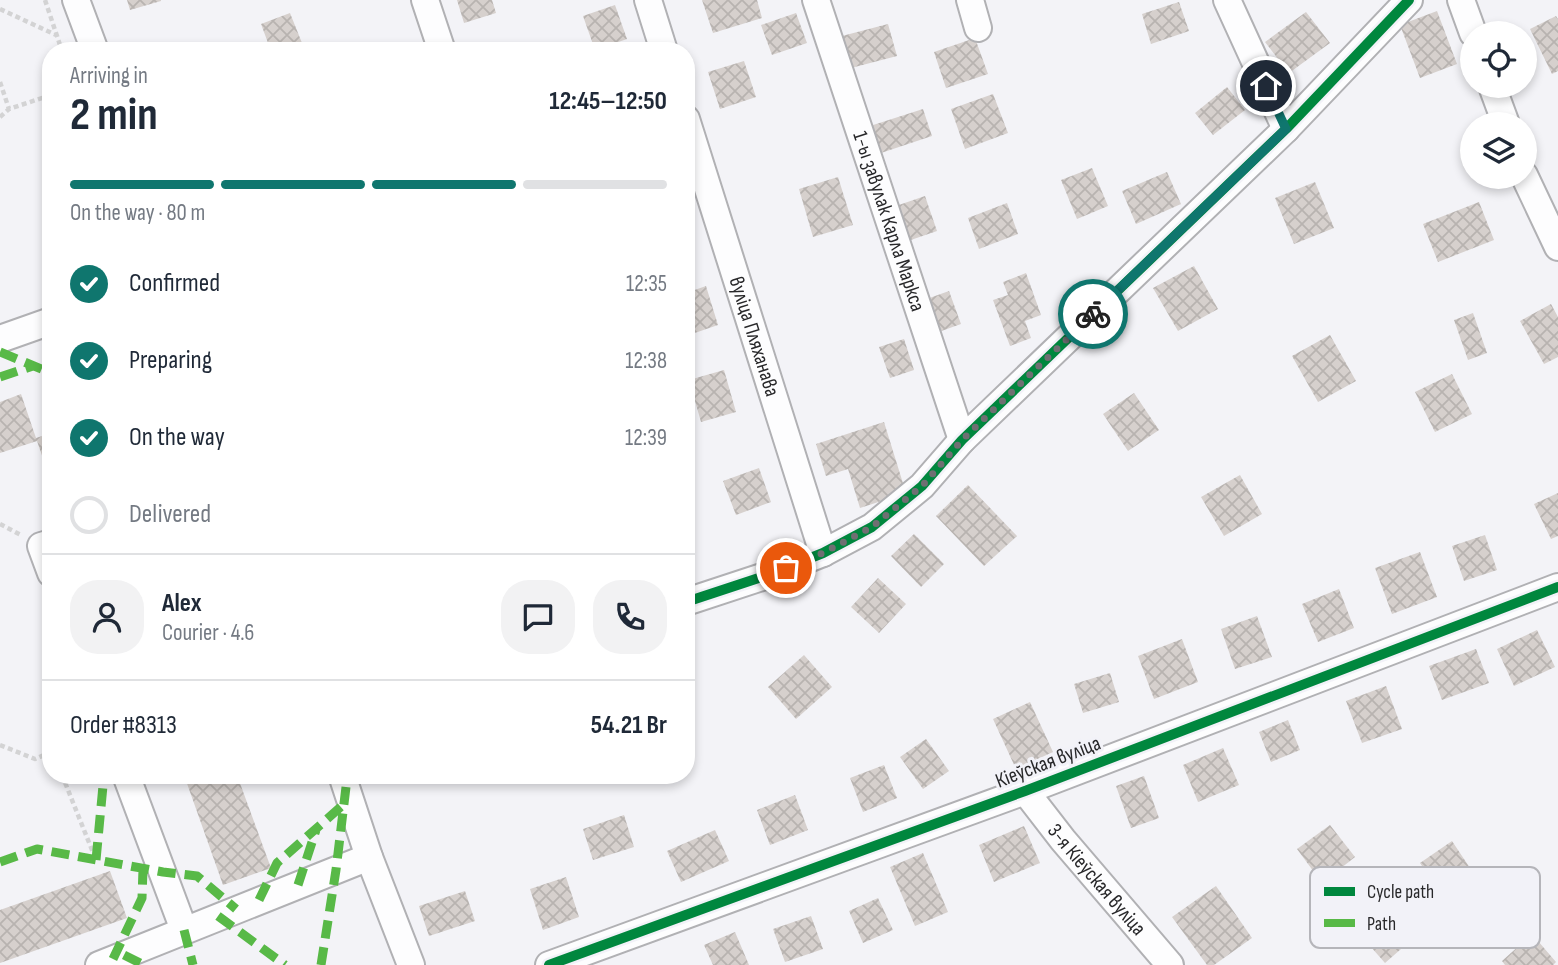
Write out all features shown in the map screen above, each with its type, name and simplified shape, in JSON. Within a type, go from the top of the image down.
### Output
[{"type":"street","points":[[76,0],[92,42]]},
{"type":"street","points":[[425,0],[439,42]]},
{"type":"street","points":[[648,0],[661,42]]},
{"type":"street","name":"1-ы завулак Карла Маркса","points":[[816,0],[962,440]]},
{"type":"street","points":[[970,0],[978,28]]},
{"type":"street","points":[[1227,0],[1286,129]]},
{"type":"street","points":[[695,599],[823,553],[872,527],[922,486],[962,440],[1286,129],[1409,0]]},
{"type":"street","points":[[1461,0],[1469,21]]},
{"type":"street","name":"вуліца Пляханава","points":[[695,148],[823,553]]},
{"type":"street","points":[[1531,189],[1558,247]]},
{"type":"street","points":[[0,339],[42,324]]},
{"type":"street","name":"Кіеўская вуліца","points":[[549,965],[1025,791],[1558,587]]},
{"type":"street","points":[[129,784],[184,930]]},
{"type":"street","points":[[345,784],[369,857],[411,965]]},
{"type":"street","name":"3-я Кіеўская вуліца","points":[[1025,791],[1063,840],[1170,965]]},
{"type":"street","points":[[99,965],[369,857]]},
{"type":"path","points":[[45,0],[59,42]]},
{"type":"path","points":[[0,9],[56,35]]},
{"type":"path","points":[[0,82],[9,109]]},
{"type":"path","points":[[0,117],[9,109],[42,98]]},
{"type":"path","points":[[0,746],[34,759],[42,756]]},
{"type":"path","points":[[66,784],[96,860]]},
{"type":"building","points":[[127,0],[161,0],[161,1],[130,10]]},
{"type":"building","points":[[457,0],[492,0],[496,13],[464,23]]},
{"type":"building","points":[[702,0],[757,0],[762,18],[713,33]]},
{"type":"building","points":[[1179,2],[1189,31],[1151,44],[1142,14]]},
{"type":"building","points":[[615,5],[627,39],[618,42],[592,42],[583,16]]},
{"type":"building","points":[[1437,11],[1457,64],[1420,78],[1400,25]]},
{"type":"building","points":[[1306,12],[1330,43],[1289,73],[1265,42]]},
{"type":"building","points":[[290,13],[302,42],[268,42],[261,24]]},
{"type":"building","points":[[796,13],[807,43],[772,55],[761,25]]},
{"type":"building","points":[[1556,16],[1558,19],[1558,71],[1552,74],[1537,43],[1537,26]]},
{"type":"building","points":[[888,24],[897,56],[851,68],[842,36]]},
{"type":"building","points":[[975,38],[988,74],[946,88],[934,52]]},
{"type":"building","points":[[744,61],[756,97],[720,109],[708,72]]},
{"type":"building","points":[[1227,87],[1245,110],[1213,135],[1195,113]]},
{"type":"building","points":[[993,94],[1008,133],[965,149],[951,109]]},
{"type":"building","points":[[923,109],[932,136],[878,154],[870,126]]},
{"type":"building","points":[[1092,168],[1108,206],[1077,219],[1061,180]]},
{"type":"building","points":[[1167,172],[1181,204],[1136,224],[1122,191]]},
{"type":"building","points":[[838,177],[853,225],[813,237],[799,189]]},
{"type":"building","points":[[1315,182],[1334,228],[1294,244],[1275,198]]},
{"type":"building","points":[[925,196],[937,231],[905,242],[893,207]]},
{"type":"building","points":[[1479,202],[1494,240],[1438,262],[1423,224]]},
{"type":"building","points":[[1007,203],[1018,234],[979,249],[968,218]]},
{"type":"building","points":[[1194,266],[1218,309],[1178,331],[1153,288]]},
{"type":"building","points":[[1026,273],[1041,315],[1025,321],[1031,338],[1010,346],[993,300],[1008,295],[1003,282]]},
{"type":"building","points":[[706,286],[718,325],[695,333],[695,290]]},
{"type":"building","points":[[949,291],[961,324],[933,334],[921,301]]},
{"type":"building","points":[[1551,304],[1558,317],[1558,357],[1544,364],[1520,321]]},
{"type":"building","points":[[1473,313],[1487,353],[1468,360],[1454,320]]},
{"type":"building","points":[[1330,335],[1356,381],[1318,402],[1292,356]]},
{"type":"building","points":[[904,339],[914,370],[890,378],[879,347]]},
{"type":"building","points":[[724,370],[736,412],[701,422],[695,401],[695,378]]},
{"type":"building","points":[[1452,374],[1472,414],[1435,432],[1415,392]]},
{"type":"building","points":[[1134,393],[1159,430],[1128,451],[1103,414]]},
{"type":"building","points":[[21,394],[36,438],[42,436],[42,456],[37,441],[0,453],[0,402]]},
{"type":"building","points":[[884,422],[906,493],[860,508],[848,469],[826,476],[816,444]]},
{"type":"building","points":[[759,468],[771,502],[736,515],[723,481]]},
{"type":"building","points":[[1240,475],[1262,514],[1224,536],[1201,497]]},
{"type":"building","points":[[968,485],[1017,536],[984,566],[936,516]]},
{"type":"building","points":[[1558,493],[1558,536],[1551,539],[1534,504]]},
{"type":"building","points":[[914,534],[944,564],[921,587],[891,556]]},
{"type":"building","points":[[1485,535],[1497,570],[1464,581],[1452,546]]},
{"type":"building","points":[[1420,552],[1437,597],[1392,614],[1375,568]]},
{"type":"building","points":[[878,578],[906,604],[879,633],[851,607]]},
{"type":"building","points":[[1339,589],[1354,628],[1318,642],[1302,604]]},
{"type":"building","points":[[1257,616],[1272,657],[1235,669],[1221,629]]},
{"type":"building","points":[[1537,630],[1555,667],[1514,686],[1497,649]]},
{"type":"building","points":[[1182,639],[1198,682],[1154,699],[1138,656]]},
{"type":"building","points":[[1476,649],[1489,683],[1442,700],[1429,666]]},
{"type":"building","points":[[804,655],[832,687],[796,719],[768,687]]},
{"type":"building","points":[[1110,673],[1119,702],[1083,713],[1074,684]]},
{"type":"building","points":[[1386,686],[1402,729],[1362,743],[1346,701]]},
{"type":"building","points":[[1030,702],[1053,752],[1016,769],[993,719]]},
{"type":"building","points":[[1288,720],[1300,750],[1271,762],[1259,732]]},
{"type":"building","points":[[926,739],[949,771],[923,789],[900,757]]},
{"type":"building","points":[[1223,748],[1239,785],[1198,802],[1183,765]]},
{"type":"building","points":[[884,765],[897,798],[863,812],[850,778]]},
{"type":"building","points":[[1144,776],[1159,818],[1131,828],[1116,786]]},
{"type":"building","points":[[187,784],[240,784],[271,868],[223,885]]},
{"type":"building","points":[[795,795],[808,830],[770,845],[757,810]]},
{"type":"building","points":[[624,815],[634,847],[593,860],[583,829]]},
{"type":"building","points":[[1330,825],[1355,857],[1342,867],[1310,867],[1297,849]]},
{"type":"building","points":[[1024,826],[1040,863],[994,882],[979,845]]},
{"type":"building","points":[[715,830],[729,861],[681,882],[667,851]]},
{"type":"building","points":[[1452,841],[1469,867],[1423,867],[1420,863]]},
{"type":"building","points":[[923,853],[948,912],[915,926],[890,867]]},
{"type":"building","points":[[110,871],[127,918],[0,963],[0,910]]},
{"type":"building","points":[[566,877],[579,917],[543,930],[530,889]]},
{"type":"building","points":[[1216,886],[1252,938],[1214,965],[1207,965],[1172,917]]},
{"type":"building","points":[[465,891],[475,921],[429,936],[419,906]]},
{"type":"building","points":[[878,898],[893,930],[863,943],[849,911]]},
{"type":"building","points":[[811,916],[823,949],[785,962],[773,929]]},
{"type":"building","points":[[735,932],[749,965],[713,965],[704,945]]},
{"type":"building","points":[[1540,943],[1556,962],[1553,965],[1505,965],[1502,961],[1516,948],[1540,948]]},
{"type":"building","points":[[1372,948],[1402,948],[1385,963]]},
{"type":"marked path","points":[[0,352],[42,369]]},
{"type":"marked path","points":[[0,377],[33,366]]},
{"type":"marked path","points":[[96,860],[103,784]]},
{"type":"marked path","points":[[321,965],[346,787]]},
{"type":"marked path","points":[[259,900],[277,863],[343,805]]},
{"type":"marked path","points":[[298,885],[316,830]]},
{"type":"marked path","points":[[0,862],[37,849],[197,876],[236,909]]},
{"type":"marked path","points":[[113,959],[142,898],[143,869]]},
{"type":"marked path","points":[[218,916],[285,965]]},
{"type":"marked path","points":[[184,930],[193,965]]},
{"type":"marked path","points":[[124,955],[144,965]]},
{"type":"cycle path","points":[[695,599],[823,553],[872,527],[922,486],[962,440],[1286,129],[1409,0]]},
{"type":"cycle path","points":[[549,965],[1025,791],[1558,587]]},
{"type":"way so far","points":[[786,568],[823,553],[872,527],[922,486],[962,440],[1093,314]]},
{"type":"route","points":[[1093,314],[1286,129],[1266,86]]}]
